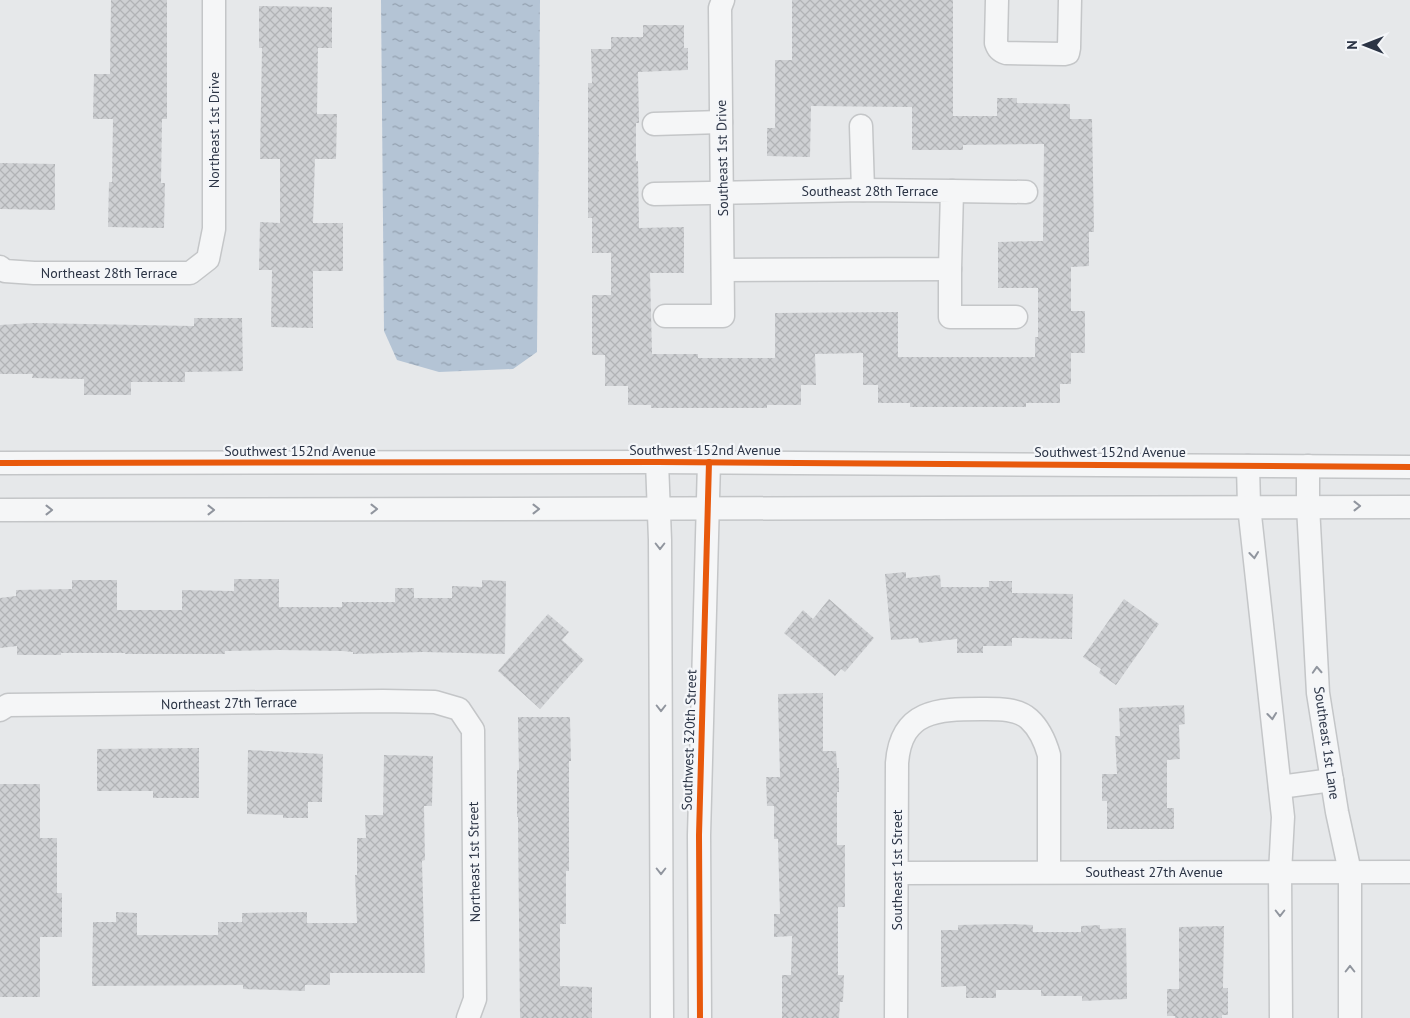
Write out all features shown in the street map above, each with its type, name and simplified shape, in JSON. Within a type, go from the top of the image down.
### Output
[{"type":"street","name":"Northeast 1st Drive","points":[[208,259],[214,230],[214,0]]},
{"type":"street","name":"Southeast 1st Drive","points":[[665,316],[723,316],[720,8],[722,0]]},
{"type":"street","points":[[997,0],[996,43],[1001,52],[1064,54],[1068,53],[1069,48],[1070,0]]},
{"type":"street","points":[[654,124],[721,122]]},
{"type":"street","points":[[862,126],[863,190]]},
{"type":"street","name":"Southeast 28th Terrace","points":[[654,194],[863,190],[952,191],[950,317],[1016,317]]},
{"type":"street","points":[[952,191],[1026,192]]},
{"type":"street","name":"Northeast 28th Terrace","points":[[3,269],[34,273],[190,273],[208,259]]},
{"type":"street","points":[[723,270],[950,270]]},
{"type":"street","name":"Southwest 320th Street","points":[[657,462],[660,508],[662,1018]]},
{"type":"street","name":"Southwest 152nd Avenue","points":[[0,464],[709,462],[1410,467]]},
{"type":"street","name":"Southwest 320th Street","points":[[700,1018],[699,835],[709,462]]},
{"type":"street","points":[[1248,466],[1249,506],[1284,817],[1280,873],[1281,1018]]},
{"type":"street","name":"Southeast 1st Lane","points":[[1308,466],[1308,506],[1318,693],[1337,812],[1350,872],[1350,1018]]},
{"type":"street","points":[[0,510],[1410,506]]},
{"type":"street","name":"Northeast 27th Terrace","points":[[0,710],[8,705],[383,701],[435,702],[459,709]]},
{"type":"street","name":"Northeast 1st Street","points":[[459,709],[473,730],[475,999],[468,1018]]},
{"type":"street","name":"Southeast 1st Street","points":[[896,1018],[898,752],[905,733],[911,725],[933,712],[953,709],[1010,710],[1028,718],[1044,737],[1049,755],[1049,872]]},
{"type":"street","points":[[1280,786],[1332,780]]},
{"type":"street","name":"Southeast 27th Avenue","points":[[897,873],[1410,872]]},
{"type":"water","points":[[381,0],[540,0],[537,352],[513,369],[439,372],[397,360],[384,331]]},
{"type":"building","points":[[111,0],[167,0],[167,119],[162,119],[161,183],[165,183],[164,228],[108,227],[109,182],[112,182],[113,119],[93,119],[94,74],[110,74]]},
{"type":"building","points":[[792,0],[953,0],[953,116],[997,116],[997,98],[1017,98],[1017,103],[1070,104],[1070,119],[1092,119],[1094,232],[1089,232],[1089,266],[1071,267],[1071,311],[1085,311],[1085,353],[1071,353],[1071,384],[1060,384],[1060,403],[1026,403],[1026,407],[910,407],[910,403],[878,403],[878,385],[863,385],[863,353],[815,354],[816,385],[801,385],[801,405],[767,405],[767,408],[651,408],[651,405],[628,405],[628,386],[605,386],[605,355],[592,355],[592,295],[611,295],[611,253],[592,253],[592,218],[588,218],[588,83],[592,83],[591,49],[611,49],[611,37],[643,37],[643,25],[684,25],[684,48],[688,48],[688,70],[638,72],[639,123],[636,123],[636,161],[638,161],[639,228],[684,227],[684,273],[650,273],[652,354],[698,354],[698,358],[775,358],[775,313],[898,312],[898,357],[1035,357],[1035,337],[1038,337],[1038,288],[998,288],[998,242],[1043,241],[1044,144],[963,145],[963,150],[912,150],[912,107],[811,106],[810,157],[767,156],[767,128],[775,128],[775,60],[792,60]]},
{"type":"building","points":[[259,6],[332,7],[332,48],[318,48],[317,114],[337,114],[336,159],[315,159],[313,223],[343,223],[343,271],[313,271],[313,328],[271,327],[272,270],[259,270],[260,222],[280,223],[280,159],[260,159],[262,48],[259,48]]},
{"type":"building","points":[[0,163],[55,164],[55,210],[0,209]]},
{"type":"building","points":[[194,318],[242,318],[243,371],[185,372],[185,382],[131,382],[131,395],[84,395],[84,379],[32,378],[33,374],[0,374],[0,325],[33,323],[194,326]]},
{"type":"building","points":[[906,572],[906,578],[940,575],[941,587],[989,587],[989,581],[1012,581],[1012,593],[1073,594],[1072,639],[1012,638],[1012,646],[983,646],[983,653],[957,653],[957,639],[919,643],[918,638],[891,640],[885,574]]},
{"type":"building","points":[[234,579],[279,579],[279,607],[342,607],[342,602],[395,602],[395,588],[414,588],[414,598],[452,598],[452,586],[482,587],[482,580],[506,581],[505,654],[423,652],[353,654],[353,652],[342,651],[279,650],[225,651],[225,654],[61,653],[61,655],[17,655],[17,646],[0,648],[0,598],[16,596],[16,590],[72,589],[72,580],[117,580],[117,610],[182,610],[182,590],[234,591]]},
{"type":"building","points":[[829,599],[874,638],[845,672],[841,669],[835,676],[784,633],[803,610],[813,619]]},
{"type":"building","points":[[1124,599],[1159,624],[1116,685],[1099,673],[1101,669],[1083,657]]},
{"type":"building","points":[[548,614],[569,632],[562,640],[584,660],[540,709],[498,671]]},
{"type":"building","points":[[823,693],[823,751],[836,751],[837,768],[839,768],[837,845],[845,845],[845,907],[838,907],[838,975],[844,975],[843,1002],[840,1002],[839,1018],[782,1018],[782,975],[791,975],[792,936],[774,937],[774,914],[780,914],[778,839],[774,839],[774,806],[767,806],[766,777],[780,777],[778,694]]},
{"type":"building","points":[[1184,705],[1185,724],[1179,725],[1180,759],[1167,760],[1167,808],[1174,808],[1174,829],[1107,829],[1107,801],[1102,801],[1102,774],[1117,774],[1115,736],[1120,736],[1119,708]]},
{"type":"building","points":[[518,717],[570,717],[569,871],[566,871],[566,924],[560,924],[560,986],[592,987],[592,1018],[520,1018],[517,817],[517,770],[519,770]]},
{"type":"building","points":[[199,748],[199,798],[153,798],[153,791],[97,791],[97,749]]},
{"type":"building","points":[[248,750],[323,754],[322,802],[308,802],[308,818],[283,818],[283,815],[247,814]]},
{"type":"building","points":[[384,755],[433,756],[432,806],[424,806],[425,860],[422,861],[425,973],[330,973],[330,985],[305,985],[305,991],[243,989],[243,985],[92,986],[93,922],[116,922],[116,912],[137,913],[137,935],[218,935],[218,922],[242,922],[242,913],[307,912],[307,923],[357,923],[355,875],[357,875],[357,838],[366,838],[365,815],[383,815]]},
{"type":"building","points":[[0,784],[40,784],[40,838],[57,838],[57,893],[62,893],[62,937],[40,937],[40,997],[0,997]]},
{"type":"building","points":[[958,925],[1033,925],[1033,932],[1081,932],[1081,926],[1100,925],[1100,929],[1126,928],[1127,999],[1082,1001],[1082,996],[1041,996],[1041,990],[996,990],[996,998],[966,998],[966,986],[941,987],[941,930],[958,930]]},
{"type":"building","points":[[1224,926],[1223,988],[1228,988],[1228,1015],[1222,1015],[1222,1018],[1175,1018],[1175,1016],[1167,1016],[1167,989],[1179,989],[1179,927]]},
{"type":"cycle path","points":[[0,463],[657,462],[1410,467]]},
{"type":"cycle path","points":[[700,1018],[699,835],[709,462]]}]
